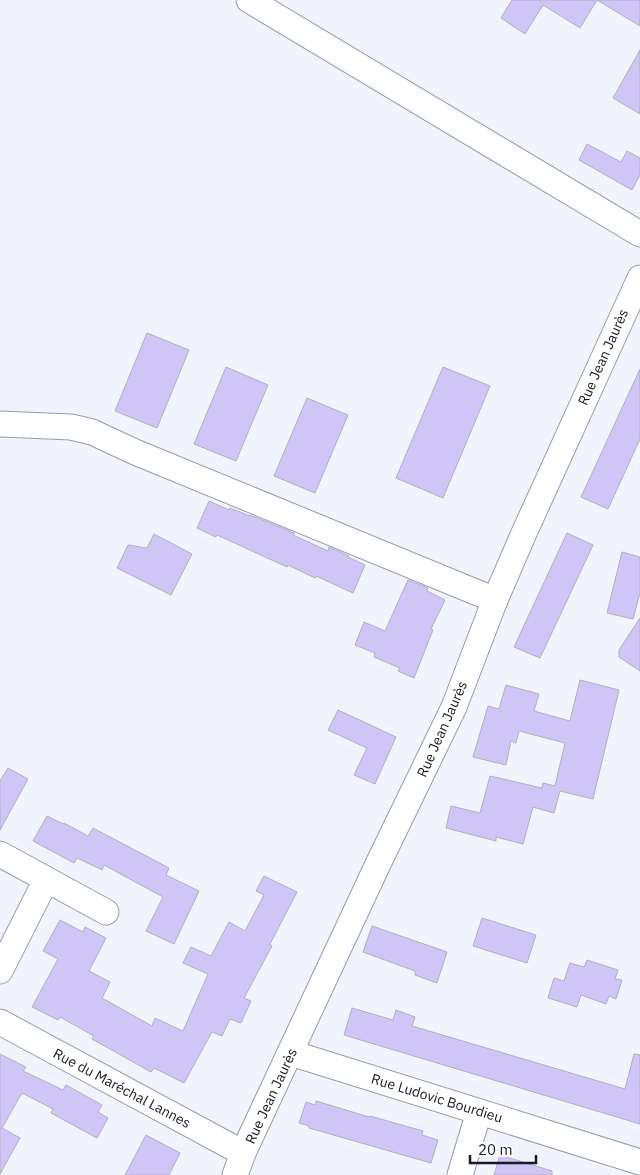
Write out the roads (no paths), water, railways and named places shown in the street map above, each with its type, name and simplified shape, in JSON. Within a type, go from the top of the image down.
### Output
[{"type":"street","points":[[249,0],[640,234]]},
{"type":"street","name":"Rue Jean Jaurès","points":[[239,1164],[374,873],[454,707],[494,600],[640,278]]},
{"type":"street","points":[[0,424],[71,427],[92,432],[135,452],[494,600]]},
{"type":"street","points":[[0,854],[106,912]]},
{"type":"street","points":[[0,971],[46,880]]},
{"type":"street","name":"Rue du Maréchal Lannes","points":[[0,1022],[239,1164]]},
{"type":"street","name":"Rue Ludovic Bourdieu","points":[[290,1053],[640,1162]]},
{"type":"street","points":[[460,1175],[480,1112]]}]
